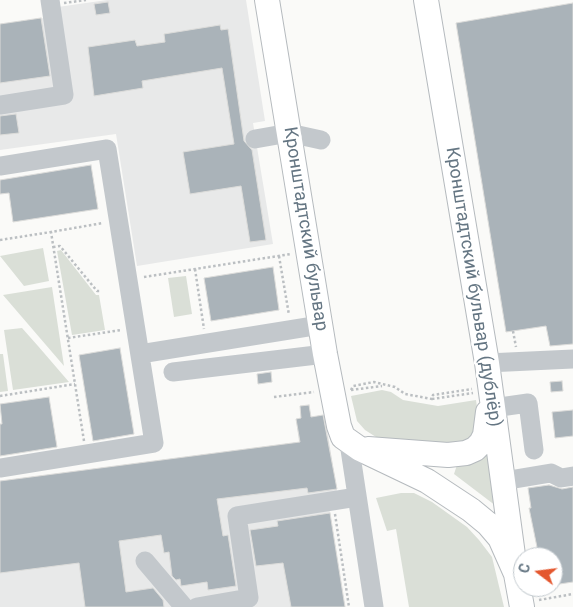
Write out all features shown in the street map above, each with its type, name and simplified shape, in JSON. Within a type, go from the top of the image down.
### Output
[{"type":"main road","name":"Кронштадтский бульвар","points":[[268,0],[325,354],[339,426],[343,437],[354,446]]},
{"type":"main road","name":"Кронштадтский бульвар (дублёр)","points":[[426,0],[487,363],[513,552]]},
{"type":"main road","points":[[354,446],[448,455],[475,449],[485,435],[492,399]]},
{"type":"main road","points":[[354,446],[427,481],[471,510],[488,524],[500,538],[513,567]]},
{"type":"lane","points":[[0,104],[64,95],[50,1]]},
{"type":"lane","points":[[255,139],[289,133],[321,140]]},
{"type":"lane","points":[[0,166],[107,149],[154,444],[0,468]]},
{"type":"lane","points":[[140,354],[320,324]]},
{"type":"lane","points":[[173,372],[325,354]]},
{"type":"lane","points":[[487,363],[573,359]]},
{"type":"lane","points":[[492,399],[528,403],[534,450]]},
{"type":"lane","points":[[354,446],[357,497],[374,607]]},
{"type":"lane","points":[[503,480],[551,473],[561,478],[573,476]]},
{"type":"lane","points":[[145,562],[193,607],[249,598],[237,516],[357,497]]},
{"type":"path","points":[[50,1],[58,4],[86,0]]},
{"type":"path","points":[[0,240],[118,221]]},
{"type":"path","points":[[51,232],[87,454]]},
{"type":"path","points":[[53,247],[60,246],[97,292],[100,291]]},
{"type":"path","points":[[128,280],[294,253]]},
{"type":"path","points":[[279,256],[291,329]]},
{"type":"path","points":[[195,269],[207,343]]},
{"type":"path","points":[[68,338],[123,329]]},
{"type":"path","points":[[514,331],[517,353]]},
{"type":"path","points":[[383,385],[351,390],[353,386],[374,382],[395,387],[405,394],[432,399],[476,392],[474,389],[433,395],[432,399]]},
{"type":"path","points":[[0,396],[75,384]]},
{"type":"path","points":[[274,397],[316,391]]},
{"type":"path","points":[[333,501],[349,607]]},
{"type":"path","points":[[531,603],[573,594]]},
{"type":"shaded area","points":[[107,0],[246,0],[265,121],[253,123],[273,244],[137,266],[116,134],[0,150],[0,24],[59,16],[58,7]]},
{"type":"shaded area","points":[[43,248],[49,281],[24,286],[0,256]]},
{"type":"shaded area","points":[[61,250],[96,295],[99,295],[105,330],[72,335],[57,251]]},
{"type":"shaded area","points":[[186,276],[192,314],[174,317],[168,278]]},
{"type":"shaded area","points":[[52,287],[64,366],[3,295]]},
{"type":"shaded area","points":[[22,328],[69,382],[13,390],[4,330]]},
{"type":"shaded area","points":[[0,354],[3,354],[8,391],[0,392]]},
{"type":"shaded area","points":[[382,390],[391,392],[403,400],[438,406],[476,400],[480,429],[470,445],[408,444],[376,437],[365,430],[357,421],[351,396]]},
{"type":"shaded area","points":[[325,415],[337,492],[327,494],[345,607],[0,607],[0,481],[299,442],[296,419]]},
{"type":"shaded area","points":[[487,451],[500,509],[454,474],[457,465]]},
{"type":"shaded area","points":[[401,493],[414,493],[432,502],[467,527],[479,540],[492,557],[504,607],[409,607],[396,529],[387,531],[376,498]]},
{"type":"building","points":[[108,2],[110,13],[96,15],[94,4]]},
{"type":"building","points":[[573,3],[573,344],[550,346],[546,326],[506,332],[456,23]]},
{"type":"building","points":[[41,18],[50,76],[0,83],[0,24]]},
{"type":"building","points":[[220,25],[221,30],[228,29],[244,141],[252,150],[266,240],[250,242],[241,186],[190,194],[183,152],[234,144],[222,68],[142,81],[143,88],[94,96],[88,47],[135,40],[137,46],[165,42],[164,34]]},
{"type":"building","points":[[16,114],[19,133],[0,135],[0,116]]},
{"type":"building","points":[[91,165],[98,209],[13,222],[9,193],[0,194],[0,180]]},
{"type":"building","points":[[273,267],[279,310],[211,321],[204,278]]},
{"type":"building","points":[[120,348],[134,434],[93,441],[79,355]]},
{"type":"building","points":[[271,372],[272,382],[258,384],[257,374]]},
{"type":"building","points":[[562,381],[563,391],[551,392],[550,382]]},
{"type":"building","points":[[49,397],[57,447],[0,456],[0,424],[2,424],[0,404]]},
{"type":"building","points":[[309,405],[311,417],[323,415],[337,489],[308,493],[307,488],[217,499],[223,536],[228,535],[236,586],[208,590],[207,582],[181,586],[180,579],[176,580],[172,576],[169,552],[164,553],[161,535],[119,541],[126,592],[153,588],[163,600],[164,607],[85,607],[79,563],[0,573],[0,481],[300,442],[296,419],[301,418],[300,406]]},
{"type":"building","points":[[573,410],[573,436],[555,438],[552,412]]},
{"type":"building","points":[[549,485],[562,489],[573,487],[573,582],[563,584],[563,547],[537,547],[529,508],[531,508],[528,488]]},
{"type":"building","points":[[330,513],[345,607],[291,607],[283,563],[256,566],[250,530],[278,526],[277,521]]}]
